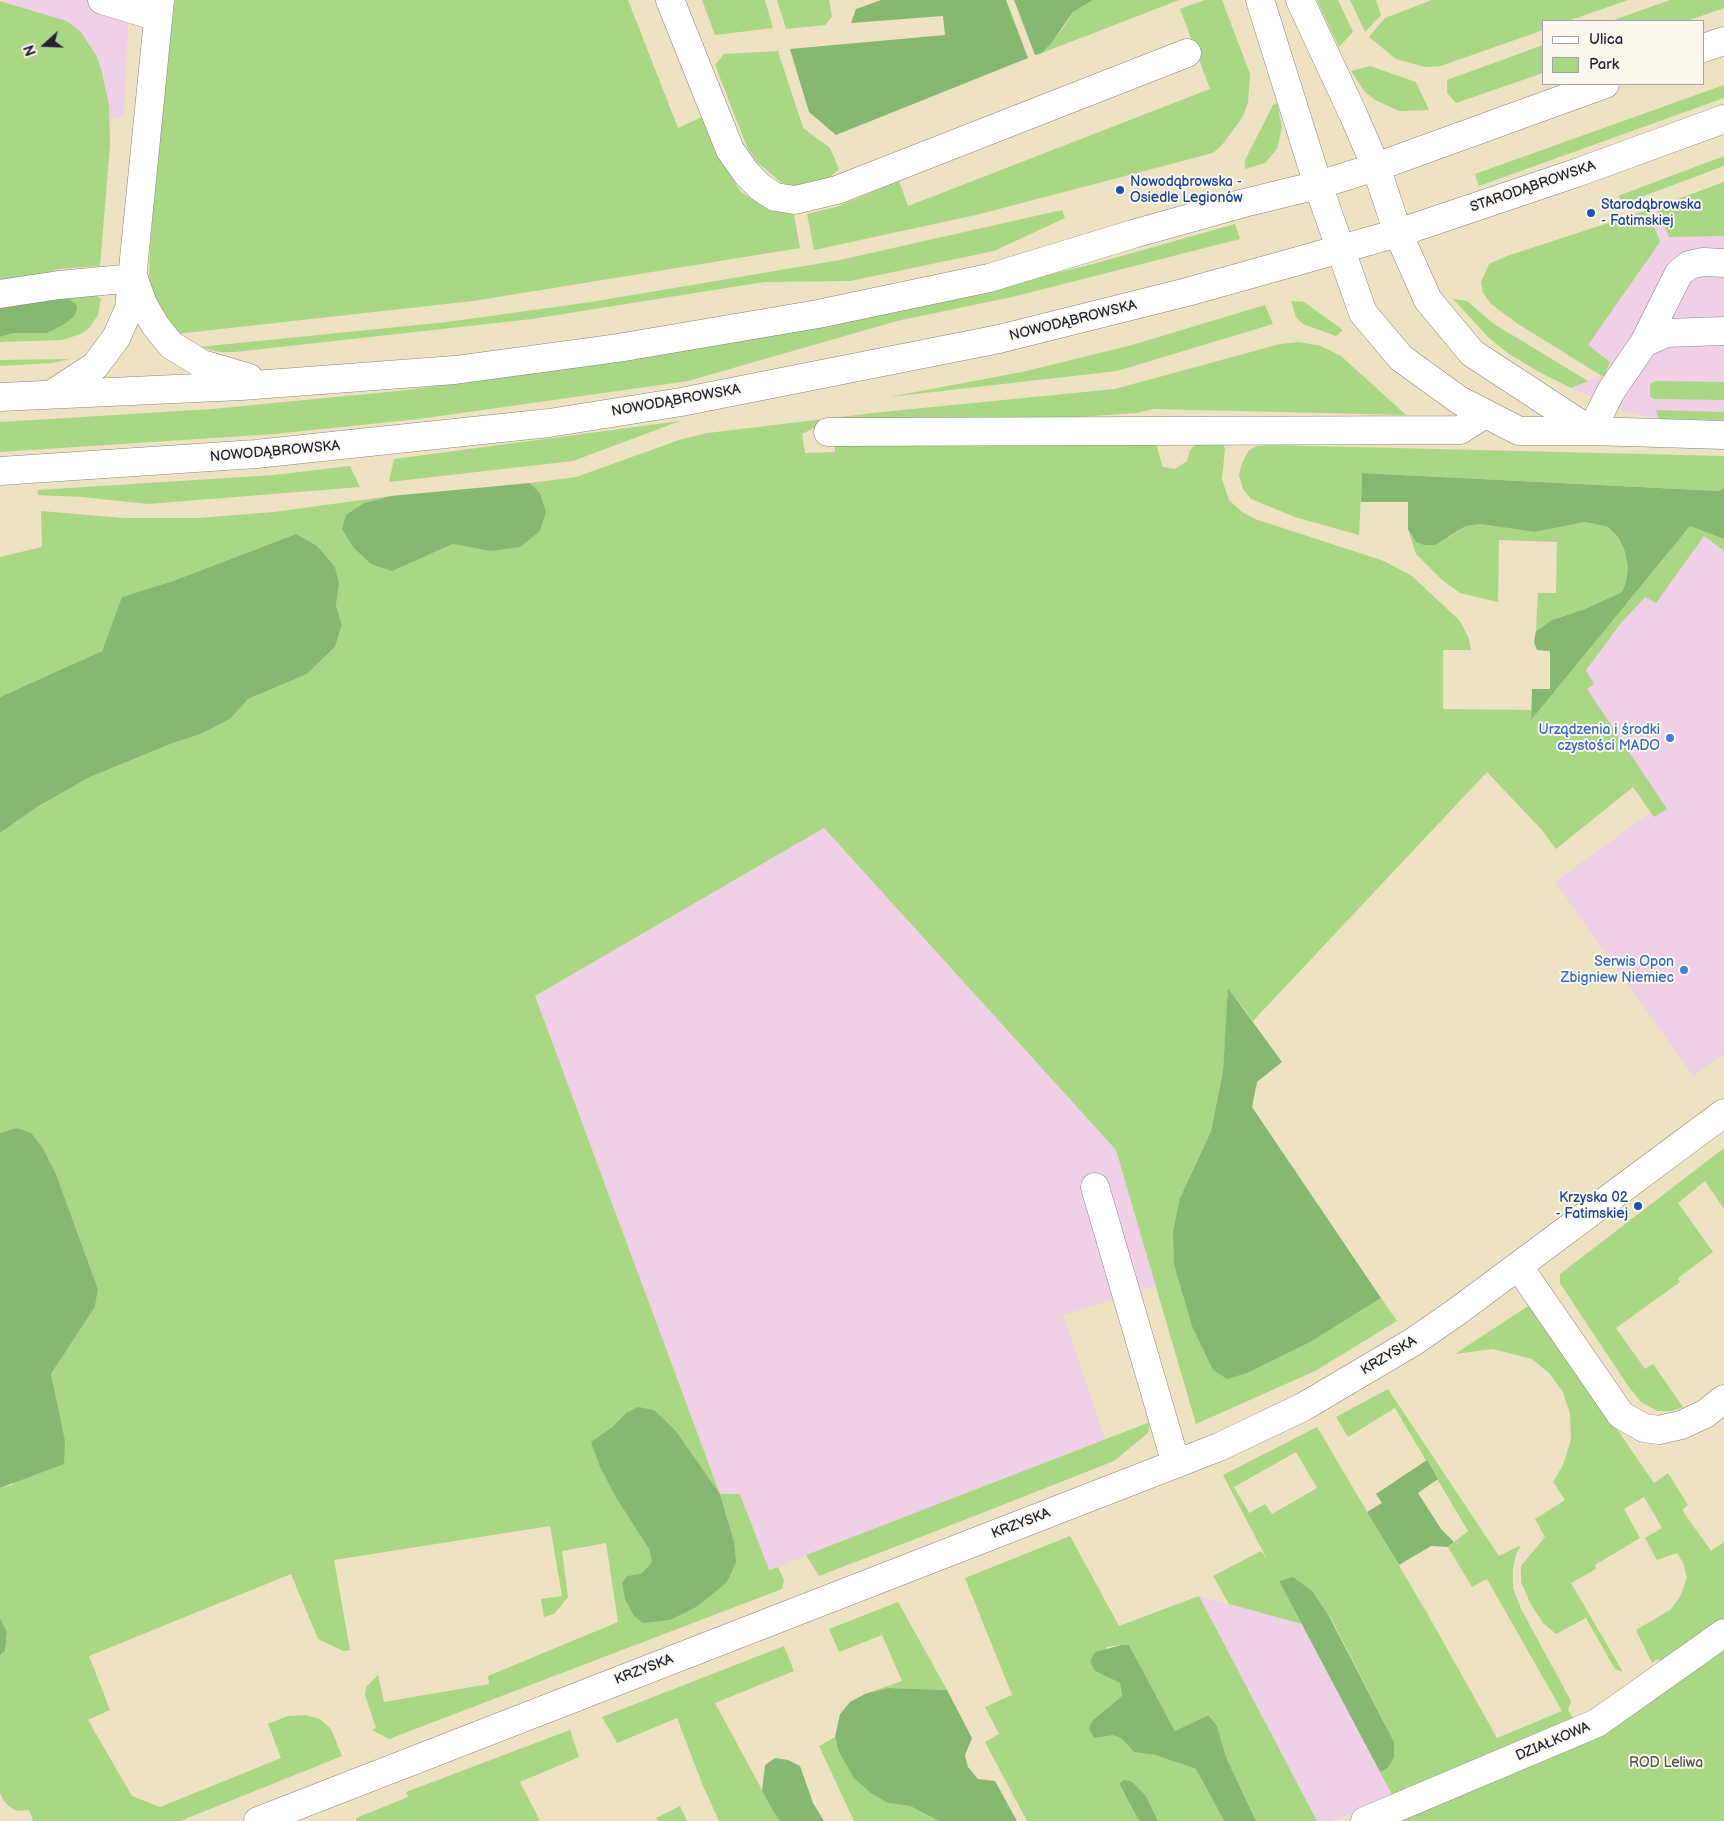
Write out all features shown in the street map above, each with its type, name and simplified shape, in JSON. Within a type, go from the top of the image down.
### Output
[{"type":"street","points":[[49,396],[95,366],[111,345],[129,309],[134,278],[159,8],[102,0]]},
{"type":"street","points":[[670,0],[730,150],[747,174],[760,187],[776,197],[795,200],[837,190],[1186,53]]},
{"type":"street","points":[[1260,0],[1318,185],[1362,314],[1401,358],[1459,400],[1518,431],[1724,435]]},
{"type":"street","points":[[1300,0],[1376,167],[1398,233],[1428,300],[1472,353],[1591,431]]},
{"type":"street","points":[[1704,48],[1724,41]]},
{"type":"street","points":[[0,397],[275,383],[455,370],[618,348],[818,314],[989,278],[1152,229],[1244,203],[1318,185],[1376,167],[1602,85]]},
{"type":"street","name":"STARODĄBROWSKA","points":[[1339,248],[1398,233],[1576,173],[1724,119]]},
{"type":"street","name":"NOWODĄBROWSKA","points":[[0,471],[256,454],[549,423],[681,402],[999,339],[1187,292],[1339,248]]},
{"type":"street","points":[[1591,431],[1612,391],[1644,343],[1679,273],[1689,265],[1703,262],[1724,263]]},
{"type":"street","points":[[0,294],[59,284],[134,278]]},
{"type":"street","points":[[134,278],[143,304],[155,326],[171,345],[184,355],[202,364],[235,375],[275,383]]},
{"type":"street","points":[[1644,343],[1666,333],[1720,330]]},
{"type":"street","points":[[828,432],[1460,430],[1485,414]]},
{"type":"street","name":"KRZYSKA","points":[[258,1821],[1219,1447],[1303,1407],[1413,1342],[1519,1267],[1724,1113]]},
{"type":"street","points":[[1095,1187],[1176,1464]]},
{"type":"street","points":[[1519,1267],[1621,1415],[1644,1428],[1659,1430],[1681,1425],[1705,1414],[1724,1399]]},
{"type":"street","name":"DZIAŁKOWA","points":[[1365,1821],[1597,1723],[1724,1633]]},
{"type":"shaded area","points":[[0,0],[129,0],[124,117],[110,118],[101,69],[96,55],[81,32],[67,21]]},
{"type":"shaded area","points":[[1724,182],[1724,420],[1659,419],[1626,412],[1571,388],[1605,374],[1610,362],[1587,345],[1660,242],[1648,210]]},
{"type":"shaded area","points":[[1690,526],[1724,539],[1724,1054],[1693,1076],[1555,882],[1651,812],[1562,682]]},
{"type":"shaded area","points":[[824,828],[1116,1150],[1156,1286],[1063,1315],[1105,1439],[769,1570],[740,1495],[720,1494],[535,996]]},
{"type":"shaded area","points":[[1199,1596],[1302,1624],[1393,1797],[1333,1821],[1317,1821]]},
{"type":"green space","points":[[175,0],[628,0],[678,128],[702,117],[718,157],[741,192],[766,208],[794,215],[800,248],[473,301],[176,334],[151,292],[149,276],[164,86]]},
{"type":"green space","points":[[702,0],[765,0],[773,28],[715,35]]},
{"type":"green space","points":[[777,0],[829,0],[832,17],[825,25],[786,29]]},
{"type":"green space","points":[[881,0],[1006,0],[1028,58],[836,135],[809,112],[790,49],[945,35],[943,16],[851,23],[856,9]]},
{"type":"green space","points":[[1014,0],[1093,0],[1073,12],[1052,42],[1042,53],[1035,55]]},
{"type":"green space","points":[[1093,0],[1179,0],[1042,53],[1063,28],[1073,12]]},
{"type":"green space","points":[[1205,0],[1222,0],[1250,74],[1248,103],[1242,118],[1222,145],[1213,153],[976,215],[814,250],[807,214],[836,207],[899,181],[908,206],[1210,89],[1180,9]]},
{"type":"green space","points":[[1317,0],[1338,0],[1353,32],[1339,47]]},
{"type":"green space","points":[[1350,0],[1376,0],[1381,15],[1365,32]]},
{"type":"green space","points":[[1432,0],[1628,0],[1571,20],[1542,20],[1542,30],[1441,66],[1425,67],[1396,59],[1369,37],[1385,18]]},
{"type":"green space","points":[[1670,0],[1724,0],[1724,8],[1690,20],[1614,20]]},
{"type":"green space","points":[[0,1],[67,21],[81,32],[96,55],[101,69],[109,105],[110,145],[100,266],[59,269],[0,287]]},
{"type":"green space","points":[[1542,45],[1542,73],[1456,103],[1447,93],[1447,80]]},
{"type":"green space","points":[[778,51],[803,128],[830,148],[839,169],[828,179],[794,186],[782,183],[758,163],[747,147],[715,65],[724,54]]},
{"type":"green space","points":[[1370,66],[1416,82],[1429,110],[1399,111],[1375,100],[1364,91],[1351,71]]},
{"type":"green space","points":[[1724,85],[1724,98],[1479,186],[1475,174]]},
{"type":"green space","points":[[1277,103],[1282,127],[1277,149],[1265,163],[1245,169],[1245,160],[1273,105]]},
{"type":"green space","points":[[1724,156],[1724,166],[1625,203],[1618,196]]},
{"type":"green space","points":[[1724,182],[1724,236],[1669,237],[1656,207]]},
{"type":"green space","points":[[1062,210],[1065,218],[994,251],[850,281],[764,282],[532,319],[235,352],[220,352],[199,347],[447,322],[591,302],[840,260]]},
{"type":"green space","points":[[1648,210],[1660,242],[1588,345],[1610,362],[1605,375],[1602,376],[1518,324],[1491,304],[1483,293],[1481,282],[1489,264],[1507,256]]},
{"type":"green space","points":[[1235,224],[1240,239],[1012,297],[897,321],[688,381],[419,419],[274,434],[0,452],[0,422],[212,409],[398,391],[583,366],[948,299],[1093,264]]},
{"type":"green space","points":[[95,294],[101,299],[98,315],[89,328],[81,334],[62,340],[0,342],[0,337],[14,333],[47,333],[53,297]]},
{"type":"green space","points":[[54,297],[69,299],[76,304],[75,315],[66,323],[47,333],[14,333],[0,337],[0,302]]},
{"type":"green space","points":[[1453,299],[1467,301],[1494,324],[1588,381],[1571,388],[1509,354],[1489,338]]},
{"type":"green space","points":[[1291,301],[1304,302],[1343,330],[1336,336],[1303,324],[1296,317]]},
{"type":"green space","points":[[1265,305],[1273,324],[1117,371],[889,397],[1022,372],[1132,345]]},
{"type":"green space","points":[[1299,342],[1321,346],[1341,356],[1406,415],[1153,409],[1137,413],[1062,418],[816,427],[802,434],[805,453],[835,452],[835,441],[1156,444],[1163,467],[1175,469],[1187,461],[1190,450],[1201,439],[1222,440],[1225,449],[1222,479],[1229,500],[1242,512],[1255,519],[1384,561],[1412,576],[1460,621],[1469,639],[1471,650],[1443,650],[1443,709],[1531,710],[1531,719],[1690,526],[1724,539],[1724,551],[1704,536],[1656,603],[1645,597],[1621,623],[1586,670],[1594,684],[1587,689],[1667,809],[1654,817],[1633,787],[1556,849],[1541,829],[1487,772],[1253,1021],[1229,989],[1223,1071],[1211,1131],[1180,1198],[1312,1341],[1381,1298],[1397,1321],[1315,1371],[1196,1424],[1116,1150],[824,828],[535,996],[720,1494],[740,1494],[769,1570],[778,1567],[784,1580],[782,1589],[389,1739],[372,1730],[376,1728],[365,1695],[366,1687],[378,1675],[384,1702],[489,1684],[488,1676],[618,1622],[606,1543],[562,1551],[568,1597],[554,1614],[544,1617],[541,1599],[562,1596],[550,1526],[334,1560],[350,1650],[343,1651],[318,1639],[291,1574],[89,1656],[110,1710],[88,1720],[132,1796],[160,1807],[281,1758],[268,1724],[288,1716],[305,1715],[320,1719],[331,1729],[342,1756],[180,1821],[33,1821],[29,1810],[17,1811],[10,1807],[3,1800],[0,1793],[0,1655],[5,1651],[7,1632],[0,1618],[0,1488],[12,1485],[57,1404],[51,1374],[95,1307],[98,1289],[56,1174],[43,1148],[16,1128],[0,1133],[0,833],[37,807],[90,777],[173,743],[201,734],[230,719],[248,699],[307,674],[335,647],[342,625],[336,606],[339,585],[296,534],[173,581],[123,597],[102,651],[0,697],[0,557],[42,547],[41,511],[123,518],[198,518],[274,512],[391,496],[364,503],[426,556],[453,544],[468,545],[540,493],[530,483],[576,477],[682,439],[708,433],[882,412],[1115,389],[1280,344]],"holes":[[[626,1413],[676,1431],[720,1494],[734,1541],[622,1583],[627,1576],[642,1573],[652,1562],[649,1549],[616,1498],[600,1467],[611,1428]]]},
{"type":"green space","points":[[70,359],[52,363],[0,366],[0,360]]},
{"type":"green space","points":[[1656,381],[1724,382],[1724,400],[1654,399],[1650,397],[1650,384]]},
{"type":"green space","points":[[1656,410],[1724,412],[1724,420],[1659,419]]},
{"type":"green space","points":[[680,421],[573,461],[389,482],[394,459]]},
{"type":"green space","points":[[1257,446],[1724,456],[1724,488],[1718,491],[1362,473],[1359,535],[1295,517],[1251,499],[1243,489],[1239,475],[1242,463],[1249,450]]},
{"type":"green space","points":[[350,466],[360,487],[148,504],[82,497],[38,495],[38,490],[274,475]]},
{"type":"green space","points":[[1362,473],[1718,491],[1724,488],[1724,539],[1690,526],[1531,720],[1532,689],[1550,689],[1550,651],[1537,650],[1534,642],[1536,631],[1552,620],[1585,609],[1622,592],[1626,582],[1628,567],[1624,549],[1618,537],[1608,527],[1585,522],[1535,532],[1480,524],[1466,526],[1435,545],[1424,545],[1416,542],[1408,529],[1408,502],[1361,502]]},
{"type":"green space","points":[[530,483],[540,493],[546,512],[540,531],[520,547],[491,551],[453,544],[392,571],[371,564],[353,547],[342,529],[346,515],[364,503],[391,496]]},
{"type":"green space","points":[[1585,522],[1608,527],[1618,537],[1624,549],[1628,567],[1626,582],[1622,592],[1585,609],[1552,620],[1536,631],[1538,593],[1556,593],[1557,542],[1499,540],[1498,602],[1460,593],[1441,579],[1416,554],[1408,529],[1416,542],[1450,537],[1466,526],[1480,524],[1535,532]]},
{"type":"green space","points":[[296,534],[317,546],[335,567],[339,585],[336,606],[342,625],[335,647],[307,674],[248,699],[230,719],[201,734],[173,743],[90,777],[37,807],[0,833],[0,697],[102,651],[122,597],[173,581]]},
{"type":"green space","points":[[1228,988],[1282,1062],[1257,1082],[1252,1107],[1381,1298],[1312,1341],[1247,1373],[1227,1379],[1213,1370],[1192,1326],[1174,1264],[1173,1232],[1180,1198],[1211,1131],[1223,1071]]},
{"type":"green space","points":[[16,1128],[31,1133],[43,1148],[56,1174],[98,1289],[95,1307],[51,1374],[65,1441],[64,1464],[0,1488],[0,1133]]},
{"type":"green space","points":[[1724,1148],[1724,1209],[1705,1181],[1678,1203],[1713,1252],[1678,1278],[1680,1282],[1616,1328],[1645,1369],[1653,1364],[1683,1407],[1672,1411],[1657,1411],[1641,1402],[1626,1383],[1560,1283],[1560,1274]]},
{"type":"green space","points":[[1531,1304],[1654,1483],[1668,1473],[1688,1505],[1682,1510],[1711,1551],[1724,1542],[1724,1620],[1661,1663],[1658,1659],[1652,1663],[1636,1630],[1670,1610],[1680,1597],[1687,1578],[1683,1563],[1677,1553],[1657,1560],[1645,1538],[1662,1528],[1644,1497],[1624,1509],[1640,1538],[1595,1565],[1596,1569],[1571,1583],[1623,1672],[1615,1669],[1586,1618],[1556,1634],[1543,1623],[1530,1603],[1521,1582],[1521,1566],[1545,1537],[1535,1519],[1565,1500],[1553,1482],[1563,1465],[1571,1439],[1570,1414],[1563,1392],[1549,1373],[1532,1359],[1493,1349],[1455,1354]]},
{"type":"green space","points":[[1388,1389],[1499,1556],[1521,1545],[1516,1554],[1513,1568],[1513,1588],[1521,1609],[1571,1701],[1568,1710],[1574,1720],[1393,1797],[1380,1772],[1388,1768],[1385,1724],[1330,1616],[1279,1581],[1302,1624],[1229,1604],[1213,1576],[1261,1551],[1267,1559],[1223,1475],[1317,1427],[1427,1613],[1497,1738],[1562,1711],[1487,1579],[1472,1587],[1448,1547],[1468,1531],[1395,1408],[1348,1437],[1336,1417]],"holes":[[[1296,1452],[1317,1488],[1272,1514],[1265,1504],[1249,1513],[1234,1487]]]},
{"type":"green space","points":[[638,1407],[654,1410],[676,1431],[720,1494],[734,1541],[736,1562],[727,1582],[698,1606],[670,1620],[643,1623],[634,1616],[625,1599],[622,1583],[627,1576],[642,1573],[652,1562],[649,1549],[616,1498],[600,1467],[591,1442],[611,1428],[626,1413]]},
{"type":"green space","points":[[1150,1422],[1148,1433],[1114,1461],[931,1533],[819,1576],[806,1555]]},
{"type":"green space","points":[[1427,1460],[1438,1479],[1418,1493],[1441,1529],[1454,1542],[1448,1547],[1431,1546],[1399,1565],[1367,1512],[1382,1503],[1376,1494]]},
{"type":"green space","points":[[1070,1536],[1119,1626],[1199,1596],[1317,1821],[1256,1821],[1226,1757],[1217,1726],[1210,1715],[1175,1731],[1129,1645],[1122,1645],[1107,1647],[1095,1671],[1120,1683],[1122,1697],[1092,1721],[1121,1738],[1134,1752],[1155,1755],[1196,1769],[1224,1821],[1158,1821],[1146,1796],[1119,1785],[1139,1821],[1027,1821],[985,1742],[999,1734],[985,1707],[1012,1695],[965,1578]]},
{"type":"green space","points":[[1293,1577],[1312,1591],[1329,1616],[1394,1742],[1394,1757],[1388,1768],[1380,1772],[1279,1581]]},
{"type":"green space","points":[[898,1602],[947,1690],[888,1688],[865,1694],[902,1681],[882,1635],[839,1652],[829,1629]]},
{"type":"green space","points":[[0,1618],[7,1632],[5,1651],[0,1655]]},
{"type":"green space","points":[[1129,1645],[1175,1731],[1209,1715],[1217,1726],[1226,1757],[1256,1821],[1224,1821],[1196,1769],[1155,1755],[1134,1752],[1121,1738],[1113,1735],[1094,1738],[1089,1729],[1092,1721],[1122,1696],[1120,1683],[1095,1671],[1090,1661],[1095,1652]]},
{"type":"green space","name":"ROD Leliwa","points":[[1724,1645],[1724,1821],[1392,1821]]},
{"type":"green space","points":[[784,1646],[794,1671],[715,1703],[779,1821],[719,1821],[703,1786],[677,1718],[617,1743],[602,1717]]},
{"type":"green space","points":[[888,1688],[947,1690],[972,1738],[965,1755],[968,1767],[978,1779],[995,1781],[1017,1821],[939,1821],[910,1806],[888,1803],[872,1794],[854,1778],[839,1752],[835,1737],[840,1714],[850,1702],[865,1694]]},
{"type":"green space","points":[[570,1730],[579,1757],[520,1782],[540,1821],[356,1821],[356,1818],[408,1797],[406,1792]]},
{"type":"green space","points":[[835,1737],[839,1752],[888,1803],[910,1806],[939,1821],[854,1821],[819,1746]]},
{"type":"green space","points":[[775,1758],[788,1760],[800,1766],[813,1803],[824,1821],[779,1821],[762,1791],[765,1765]]},
{"type":"green space","points":[[1124,1780],[1131,1781],[1146,1796],[1158,1821],[1139,1821],[1119,1784]]},
{"type":"green space","points":[[680,1806],[687,1821],[658,1821],[656,1818]]},
{"type":"place","name":"Nowodąbrowska - Osiedle Legionów","points":[[1120,190]]},
{"type":"place","name":"Starodąbrowska - Fatimskiej","points":[[1591,213]]},
{"type":"place","name":"Urządzenia i środki czystości MADO","points":[[1670,738]]},
{"type":"place","name":"Serwis Opon Zbigniew Niemiec","points":[[1684,970]]},
{"type":"place","name":"Krzyska 02 - Fatimskiej","points":[[1638,1206]]}]
